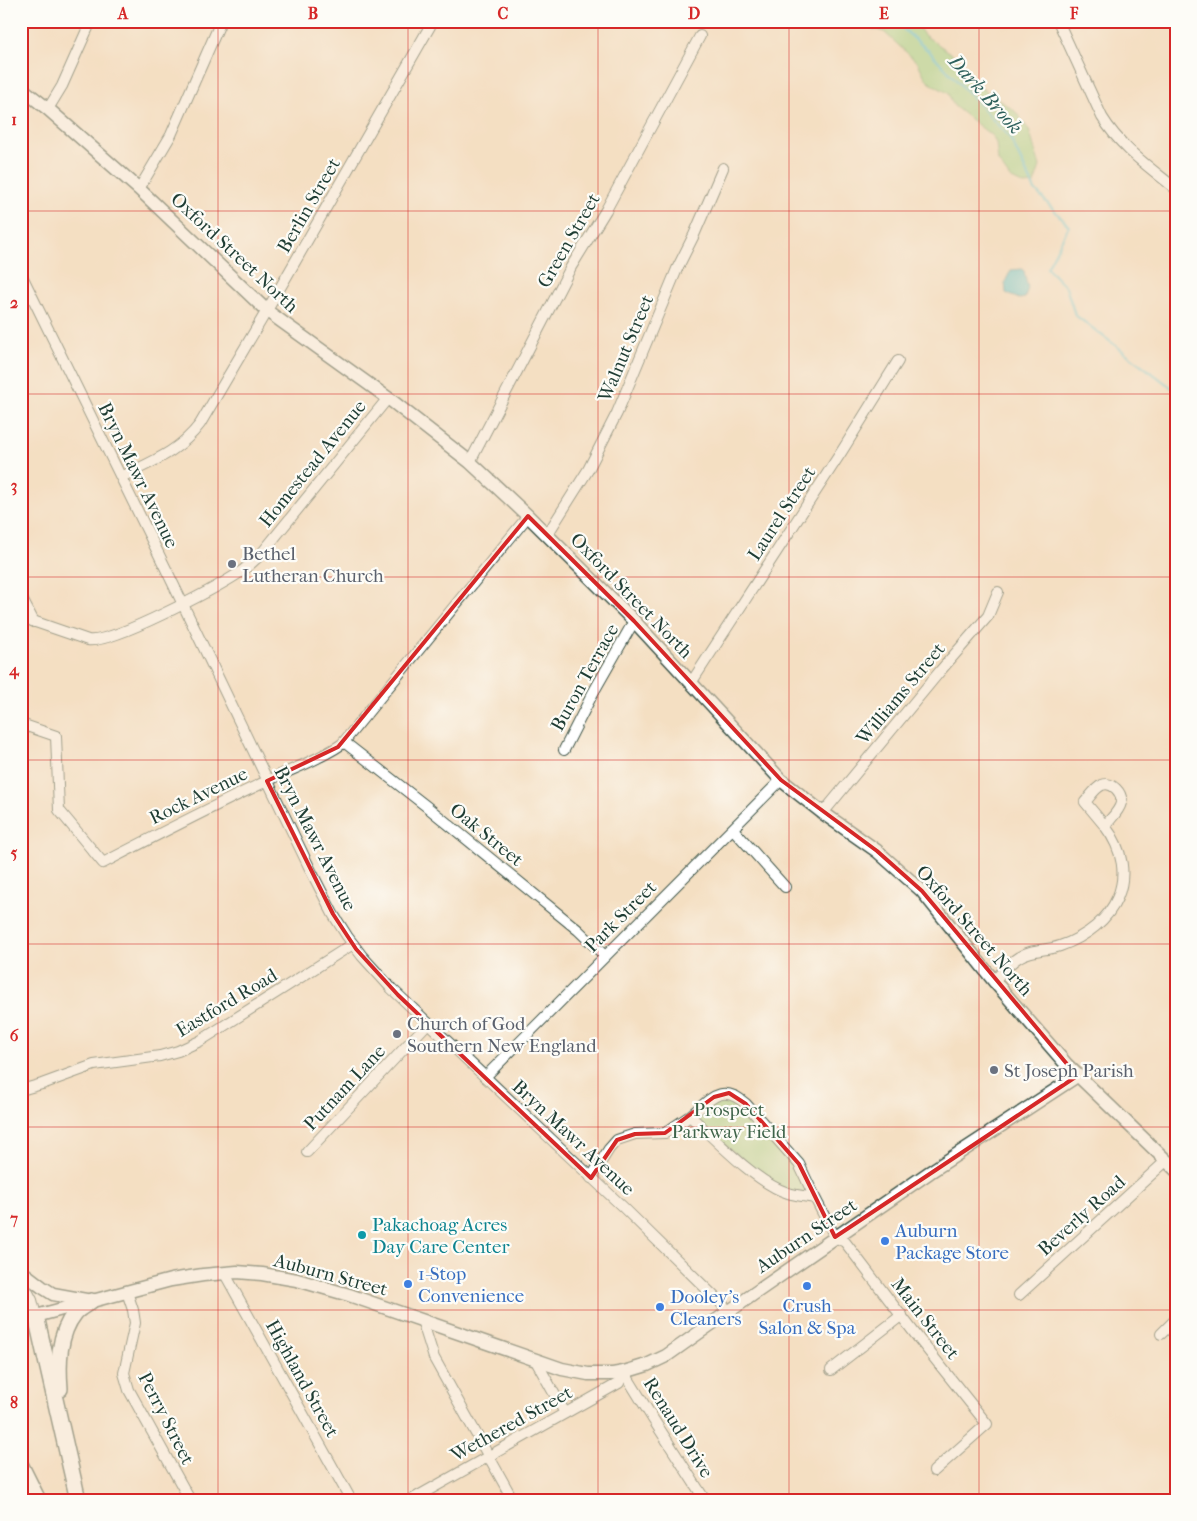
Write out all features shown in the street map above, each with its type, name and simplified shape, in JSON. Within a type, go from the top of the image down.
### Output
[{"type":"highway","points":[[62,1428],[59,1373],[60,1349],[65,1330],[76,1312],[91,1301]]},
{"type":"highway","points":[[26,1317],[62,1428],[78,1500]]},
{"type":"highway","points":[[21,1466],[38,1500]]},
{"type":"main road","name":"Oxford Street North","points":[[21,88],[48,109],[139,189],[267,311],[388,398],[470,462],[528,516],[634,621],[781,780],[823,813],[877,851],[922,891],[994,981],[1076,1076],[1176,1170]]},
{"type":"main road","name":"Auburn Street","points":[[26,1317],[187,1277],[237,1272],[262,1274],[297,1280],[422,1320],[562,1369],[600,1375],[624,1372],[647,1365],[666,1356],[835,1237],[1076,1076]]},
{"type":"main road","points":[[21,1271],[53,1294],[91,1301]]},
{"type":"street","points":[[48,109],[62,86],[91,21]]},
{"type":"street","points":[[139,189],[171,136],[221,21]]},
{"type":"street","name":"Berlin Street","points":[[121,477],[173,451],[192,434],[267,311],[433,21]]},
{"type":"street","points":[[1058,21],[1102,117],[1113,134],[1126,148],[1176,189]]},
{"type":"street","name":"Green Street","points":[[470,462],[571,267],[606,210],[700,36]]},
{"type":"street","name":"Walnut Street","points":[[548,535],[588,470],[620,405],[677,268],[694,235],[723,168]]},
{"type":"street","name":"Bryn Mawr Avenue","points":[[21,274],[326,901],[353,944],[391,988],[624,1208],[729,1311]]},
{"type":"street","name":"Laurel Street","points":[[691,683],[842,451],[898,361]]},
{"type":"street","name":"Homestead Avenue","points":[[21,617],[88,640],[98,640],[128,630],[183,605],[239,574],[255,560],[388,398]]},
{"type":"street","name":"Rock Avenue","points":[[21,724],[56,736],[59,810],[103,863],[267,780],[324,754],[344,742],[528,516]]},
{"type":"street","name":"Williams Street","points":[[823,813],[988,616],[998,592]]},
{"type":"street","points":[[21,597],[34,622]]},
{"type":"street","name":"Buron Terrace","points":[[564,750],[593,693],[634,621]]},
{"type":"street","name":"Oak Street","points":[[344,742],[578,930],[605,956]]},
{"type":"street","name":"Park Street","points":[[484,1077],[781,780]]},
{"type":"street","points":[[994,981],[1019,957],[1033,950],[1058,947],[1082,936],[1102,920],[1110,910],[1121,887],[1123,875],[1122,862],[1118,850],[1105,826]]},
{"type":"street","points":[[733,829],[785,887]]},
{"type":"street","name":"Eastford Road","points":[[23,1088],[42,1084],[98,1064],[151,1058],[185,1048],[208,1037],[353,944]]},
{"type":"street","name":"Putnam Lane","points":[[307,1152],[428,1023]]},
{"type":"street","points":[[591,1178],[609,1149],[617,1140],[636,1134],[665,1133],[719,1094],[728,1093],[746,1104],[798,1162],[835,1237]]},
{"type":"street","points":[[690,1116],[748,1169],[766,1182],[787,1193],[815,1198]]},
{"type":"street","name":"Beverly Road","points":[[1020,1295],[1166,1161]]},
{"type":"street","name":"Main Street","points":[[835,1237],[846,1242],[986,1424],[934,1471]]},
{"type":"street","name":"Highland Street","points":[[225,1274],[351,1500]]},
{"type":"street","points":[[21,1279],[32,1300],[26,1317]]},
{"type":"street","name":"Perry Street","points":[[127,1292],[133,1310],[134,1330],[124,1369],[125,1380],[190,1500]]},
{"type":"street","points":[[831,1370],[902,1315]]},
{"type":"street","points":[[1160,1334],[1176,1319]]},
{"type":"street","points":[[422,1320],[434,1358],[513,1500]]},
{"type":"street","points":[[536,1361],[565,1413]]},
{"type":"street","name":"Wethered Street","points":[[410,1500],[619,1383],[624,1372]]},
{"type":"street","name":"Renaud Drive","points":[[624,1372],[705,1500]]},
{"type":"highlighted area","points":[[528,516],[634,621],[781,780],[877,851],[922,891],[1077,1076],[835,1237],[799,1164],[746,1104],[729,1093],[714,1097],[665,1133],[635,1134],[617,1140],[591,1178],[398,995],[356,949],[333,914],[267,781],[338,747]]},
{"type":"green space","points":[[862,21],[914,21],[924,35],[951,53],[964,68],[970,80],[1015,111],[1029,130],[1040,166],[1034,184],[1024,185],[1010,178],[998,161],[996,143],[992,136],[954,106],[948,93],[930,83],[918,63],[884,32],[870,28]]},
{"type":"green space","name":"Prospect Parkway Field","points":[[732,1094],[801,1167],[815,1198],[780,1190],[690,1116],[705,1104]]},
{"type":"water","points":[[1022,269],[1028,288],[1025,298],[1019,299],[1006,293],[1005,282],[1011,270]]},
{"type":"waterway","name":"Dark Brook","points":[[894,21],[931,53],[1010,138],[1035,190],[1069,226],[1047,268],[1066,287],[1075,315],[1176,391]]},
{"type":"place","name":"Bethel Lutheran Church","points":[[232,564]]},
{"type":"place","name":"Church of God Southern New England","points":[[397,1034]]},
{"type":"place","name":"St Joseph Parish","points":[[994,1070]]},
{"type":"place","name":"Pakachoag Acres Day Care Center","points":[[362,1235]]},
{"type":"place","name":"Auburn Package Store","points":[[885,1241]]},
{"type":"place","name":"1-Stop Convenience","points":[[408,1284]]},
{"type":"place","name":"Crush Salon & Spa","points":[[807,1286]]},
{"type":"place","name":"Dooley's Cleaners","points":[[660,1307]]}]
